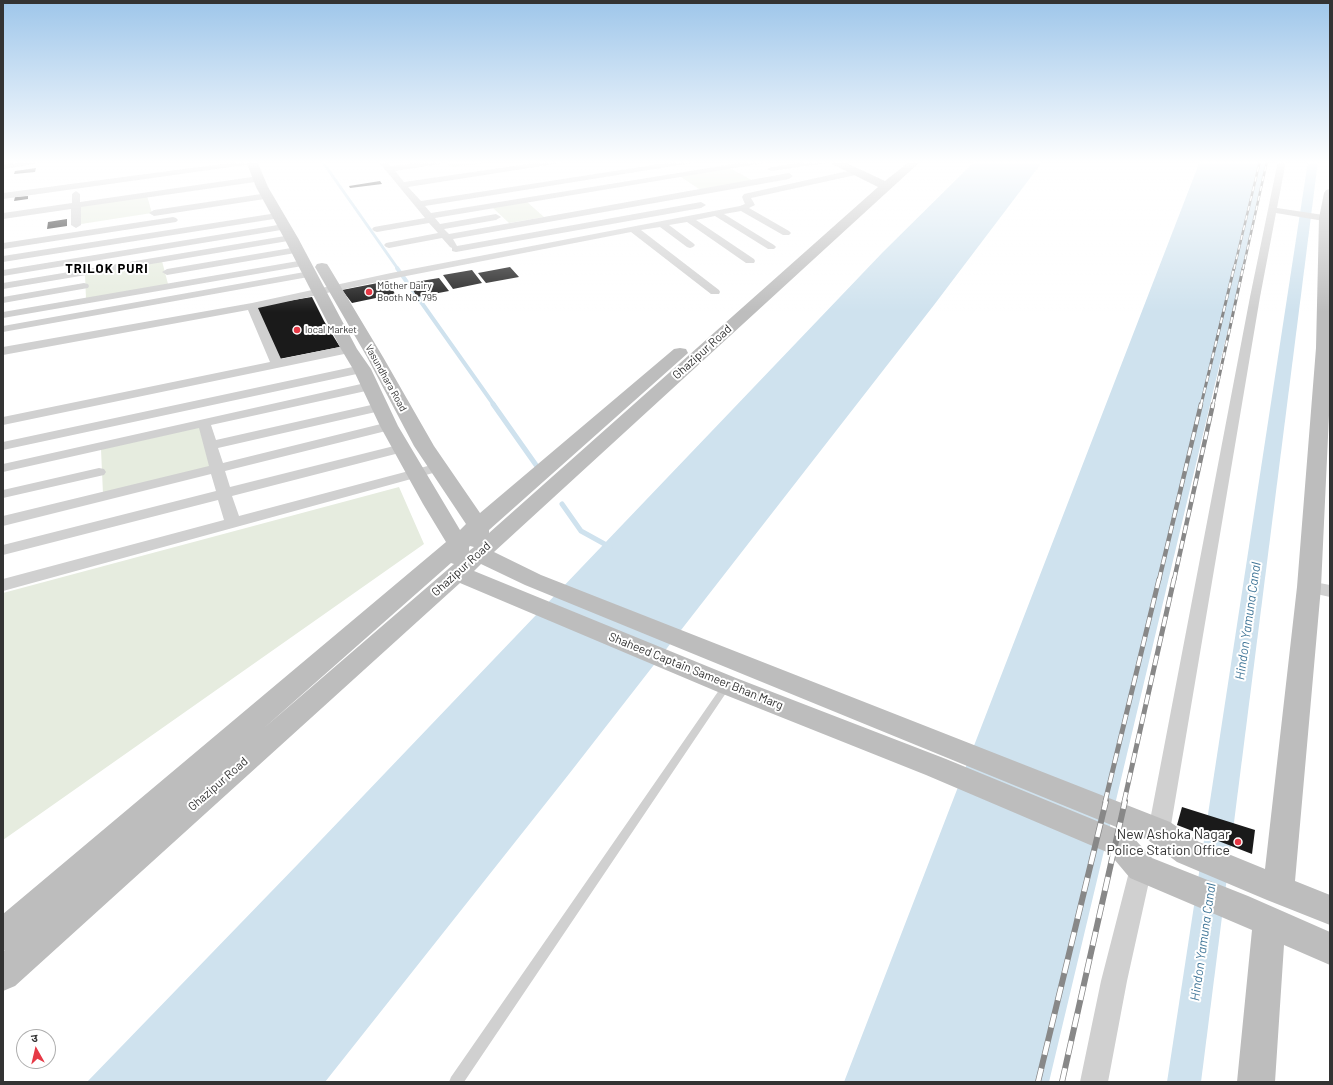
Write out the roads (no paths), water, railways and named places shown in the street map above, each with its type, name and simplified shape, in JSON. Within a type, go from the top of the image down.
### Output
[{"type":"street","points":[[3,216],[21,212]]},
{"type":"street","points":[[75,212],[75,221]]},
{"type":"street","points":[[153,212],[157,223],[158,234],[170,286]]},
{"type":"street","points":[[3,259],[158,234],[250,212]]},
{"type":"street","points":[[3,273],[162,247],[258,212]]},
{"type":"street","points":[[3,286],[164,260],[262,212]]},
{"type":"street","points":[[3,329],[85,314],[263,212]]},
{"type":"street","points":[[167,272],[264,212]]},
{"type":"street","points":[[3,316],[170,286],[266,212]]},
{"type":"street","name":"Vasundhara Road","points":[[277,212],[327,290],[375,357],[424,446],[478,526]]},
{"type":"street","name":"Vasundhara Road","points":[[277,212],[327,290],[349,349],[362,369],[389,426],[417,473],[433,504],[458,544]]},
{"type":"street","points":[[425,212],[460,255]]},
{"type":"street","points":[[433,221],[468,212]]},
{"type":"street","points":[[491,212],[506,227]]},
{"type":"street","points":[[541,212],[549,219]]},
{"type":"street","points":[[389,245],[506,227],[590,212]]},
{"type":"street","points":[[607,212],[715,292]]},
{"type":"street","points":[[3,351],[252,306],[391,276],[404,270],[460,255],[662,212]]},
{"type":"street","points":[[460,255],[630,230],[726,212]]},
{"type":"street","points":[[748,212],[786,233]]},
{"type":"street","name":"Ghazipur Road","points":[[3,935],[478,526],[848,212]]},
{"type":"street","name":"Ghazipur Road","points":[[3,974],[457,573],[851,212]]},
{"type":"street","points":[[1159,831],[1272,212]]},
{"type":"street","points":[[1278,890],[1320,589],[1324,437],[1322,218],[1285,212]]},
{"type":"street","points":[[716,213],[771,247]]},
{"type":"street","points":[[377,229],[433,221],[496,217]]},
{"type":"street","points":[[688,219],[750,261]]},
{"type":"street","points":[[3,246],[179,220]]},
{"type":"street","points":[[662,224],[690,245]]},
{"type":"street","points":[[82,273],[88,336]]},
{"type":"street","points":[[3,300],[84,286]]},
{"type":"street","points":[[252,306],[277,364]]},
{"type":"street","points":[[3,422],[349,349]]},
{"type":"street","points":[[3,446],[362,369]]},
{"type":"street","points":[[3,468],[370,386]]},
{"type":"street","points":[[93,403],[102,497]]},
{"type":"street","points":[[210,446],[380,406]]},
{"type":"street","points":[[204,423],[233,524]]},
{"type":"street","points":[[3,521],[389,426]]},
{"type":"street","points":[[3,550],[402,448]]},
{"type":"street","points":[[3,584],[233,524],[438,467]]},
{"type":"street","points":[[3,494],[99,472]]},
{"type":"street","points":[[478,526],[478,554]]},
{"type":"street","points":[[457,573],[458,544]]},
{"type":"street","name":"Shaheed Captain Sameer Bhan Marg","points":[[478,554],[525,588]]},
{"type":"street","name":"Shaheed Captain Sameer Bhan Marg","points":[[457,573],[525,588],[944,758]]},
{"type":"street","name":"Shaheed Captain Sameer Bhan Marg","points":[[707,663],[727,685],[944,758]]},
{"type":"street","points":[[944,758],[1124,832],[1159,831],[1188,852],[1330,910]]},
{"type":"street","points":[[1094,1082],[1114,982],[1141,868],[1124,832]]},
{"type":"street","points":[[1141,868],[1237,907],[1330,950]]},
{"type":"street","points":[[1256,1082],[1269,922]]},
{"type":"lane","points":[[456,1082],[727,685]]},
{"type":"water","points":[[924,212],[1005,212],[934,305],[569,774],[325,1082],[87,1082],[299,863],[883,252]]},
{"type":"water","points":[[1180,212],[1256,212],[1049,1082],[844,1082]]},
{"type":"waterway","points":[[358,212],[398,269]]},
{"type":"waterway","name":"Hindon Yamuna Canal","points":[[1184,1082],[1306,212]]},
{"type":"waterway","points":[[397,268],[494,405]]},
{"type":"waterway","points":[[493,404],[536,465]]},
{"type":"waterway","points":[[562,504],[581,531],[610,547]]},
{"type":"railway","points":[[1234,269],[1248,212]]},
{"type":"railway","points":[[1243,269],[1256,212]]},
{"type":"railway","points":[[1201,405],[1234,268]]},
{"type":"railway","points":[[1213,405],[1243,268]]},
{"type":"railway","points":[[1159,580],[1201,404]]},
{"type":"railway","points":[[1174,580],[1213,404]]},
{"type":"railway","points":[[1105,802],[1159,579]]},
{"type":"railway","points":[[1124,802],[1174,579]]},
{"type":"railway","points":[[1038,1082],[1106,801]]},
{"type":"railway","points":[[1062,1082],[1125,801]]},
{"type":"place","name":"Mother Dairy Booth No. 795","points":[[369,292]]},
{"type":"place","name":"local Market","points":[[297,330]]},
{"type":"place","name":"New Ashoka Nagar Police Station Office","points":[[1238,842]]},
{"type":"district","name":"TRILOK PURI","points":[[107,269]]}]
